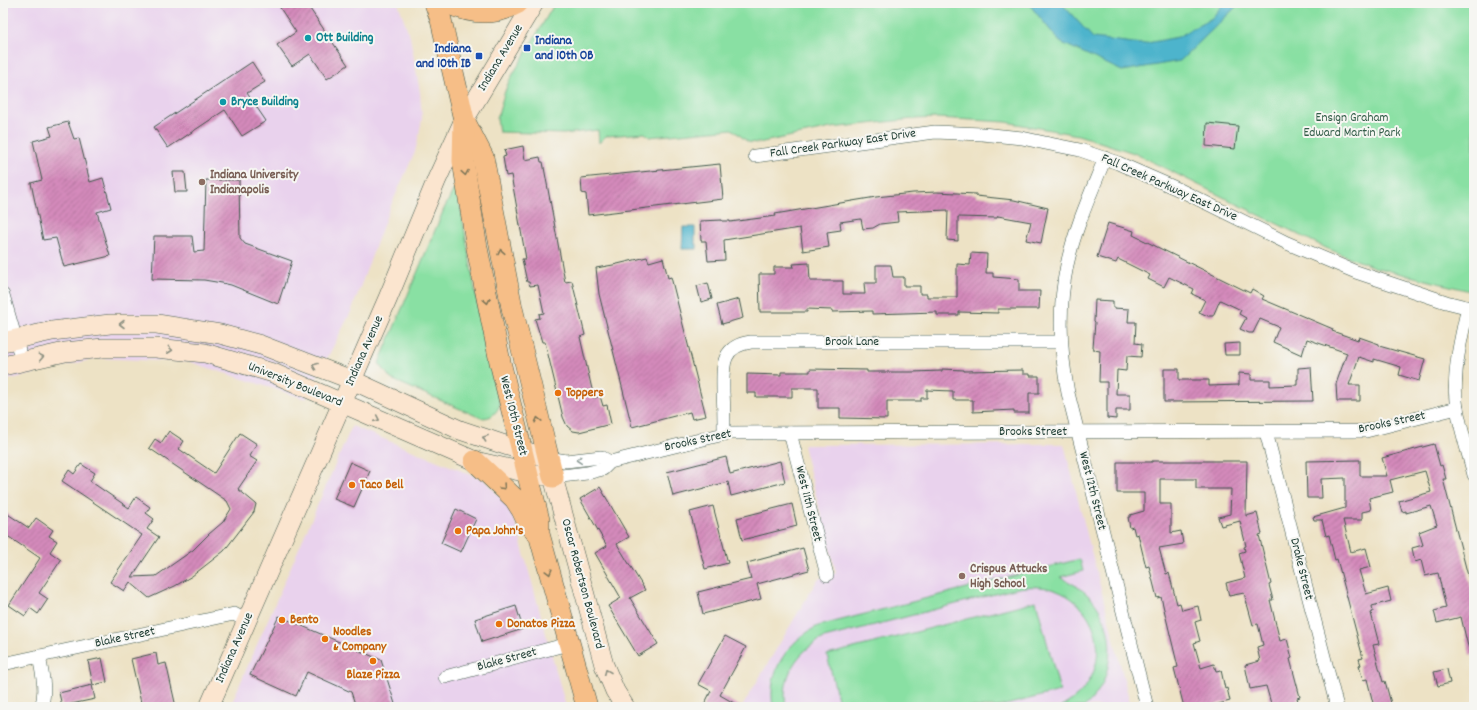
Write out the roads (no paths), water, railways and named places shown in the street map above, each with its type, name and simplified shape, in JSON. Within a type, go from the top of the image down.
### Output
[{"type":"main road","name":"West 10th Street","points":[[435,3],[441,20],[464,120],[483,157],[512,308],[550,468]]},
{"type":"main road","points":[[447,3],[470,11],[488,12],[501,10],[518,3]]},
{"type":"main road","name":"West 10th Street","points":[[464,120],[463,161],[477,248],[500,362],[539,520],[539,534],[568,644],[587,707]]},
{"type":"main road","points":[[475,461],[515,500],[522,510],[528,524],[539,534]]},
{"type":"street","name":"Indiana Avenue","points":[[209,707],[388,298],[437,179],[464,120],[534,3]]},
{"type":"street","name":"Fall Creek Parkway East Drive","points":[[755,156],[935,132],[982,134],[1022,138],[1071,148],[1105,158],[1173,187],[1287,243],[1324,259],[1388,283],[1446,302],[1471,308]]},
{"type":"street","name":"West 12th Street","points":[[1105,158],[1074,238],[1067,266],[1062,307],[1061,342],[1064,374],[1077,432],[1147,707]]},
{"type":"street","points":[[3,295],[10,341],[22,361]]},
{"type":"street","points":[[1471,308],[1463,332],[1457,368],[1456,392],[1457,408],[1474,475]]},
{"type":"street","name":"University Boulevard","points":[[10,341],[52,331],[110,324],[157,324],[191,328],[227,336],[261,345],[352,380],[460,430],[503,445],[522,449],[550,468]]},
{"type":"street","name":"Brook Lane","points":[[724,434],[723,367],[728,354],[734,348],[742,344],[751,342],[1061,342]]},
{"type":"street","name":"University Boulevard","points":[[3,366],[66,352],[103,348],[156,348],[205,353],[273,373],[475,461],[528,473],[550,468]]},
{"type":"street","name":"Brooks Street","points":[[550,468],[587,473],[603,469],[610,462],[724,434],[1366,431],[1457,408]]},
{"type":"street","name":"Drake Street","points":[[1266,432],[1336,707]]},
{"type":"street","name":"West 11th Street","points":[[790,433],[827,575]]},
{"type":"street","name":"Brooks Street","points":[[550,468],[566,461],[601,457],[610,462]]},
{"type":"street","name":"Oscar Robertson Boulevard","points":[[550,468],[604,665],[615,691],[624,707]]},
{"type":"street","name":"Blake Street","points":[[3,664],[234,614],[247,621]]},
{"type":"street","name":"Blake Street","points":[[445,677],[568,644]]},
{"type":"street","points":[[40,656],[45,690],[44,700],[41,707]]},
{"type":"water","points":[[1028,3],[1063,3],[1063,5],[1093,38],[1142,44],[1178,37],[1212,18],[1224,3],[1240,3],[1180,61],[1122,71],[1060,42]]},
{"type":"water","points":[[683,227],[695,227],[695,244],[697,244],[697,249],[682,249]]},
{"type":"place","name":"Ott Building","points":[[308,38]]},
{"type":"place","name":"Indiana and 10th OB","points":[[527,48]]},
{"type":"place","name":"Indiana and 10th IB","points":[[479,56]]},
{"type":"place","name":"Bryce Building","points":[[223,102]]},
{"type":"place","name":"Indiana University Indianapolis","points":[[202,182]]},
{"type":"place","name":"Toppers","points":[[558,393]]},
{"type":"place","name":"Taco Bell","points":[[352,485]]},
{"type":"place","name":"Papa John's","points":[[458,531]]},
{"type":"place","name":"Crispus Attucks High School","points":[[962,576]]},
{"type":"place","name":"Bento","points":[[282,620]]},
{"type":"place","name":"Donatos Pizza","points":[[499,624]]},
{"type":"place","name":"Noodles & Company","points":[[325,639]]},
{"type":"place","name":"Blaze Pizza","points":[[373,661]]},
{"type":"park label","name":"Ensign Graham Edward Martin Park","points":[[1352,126]]}]
